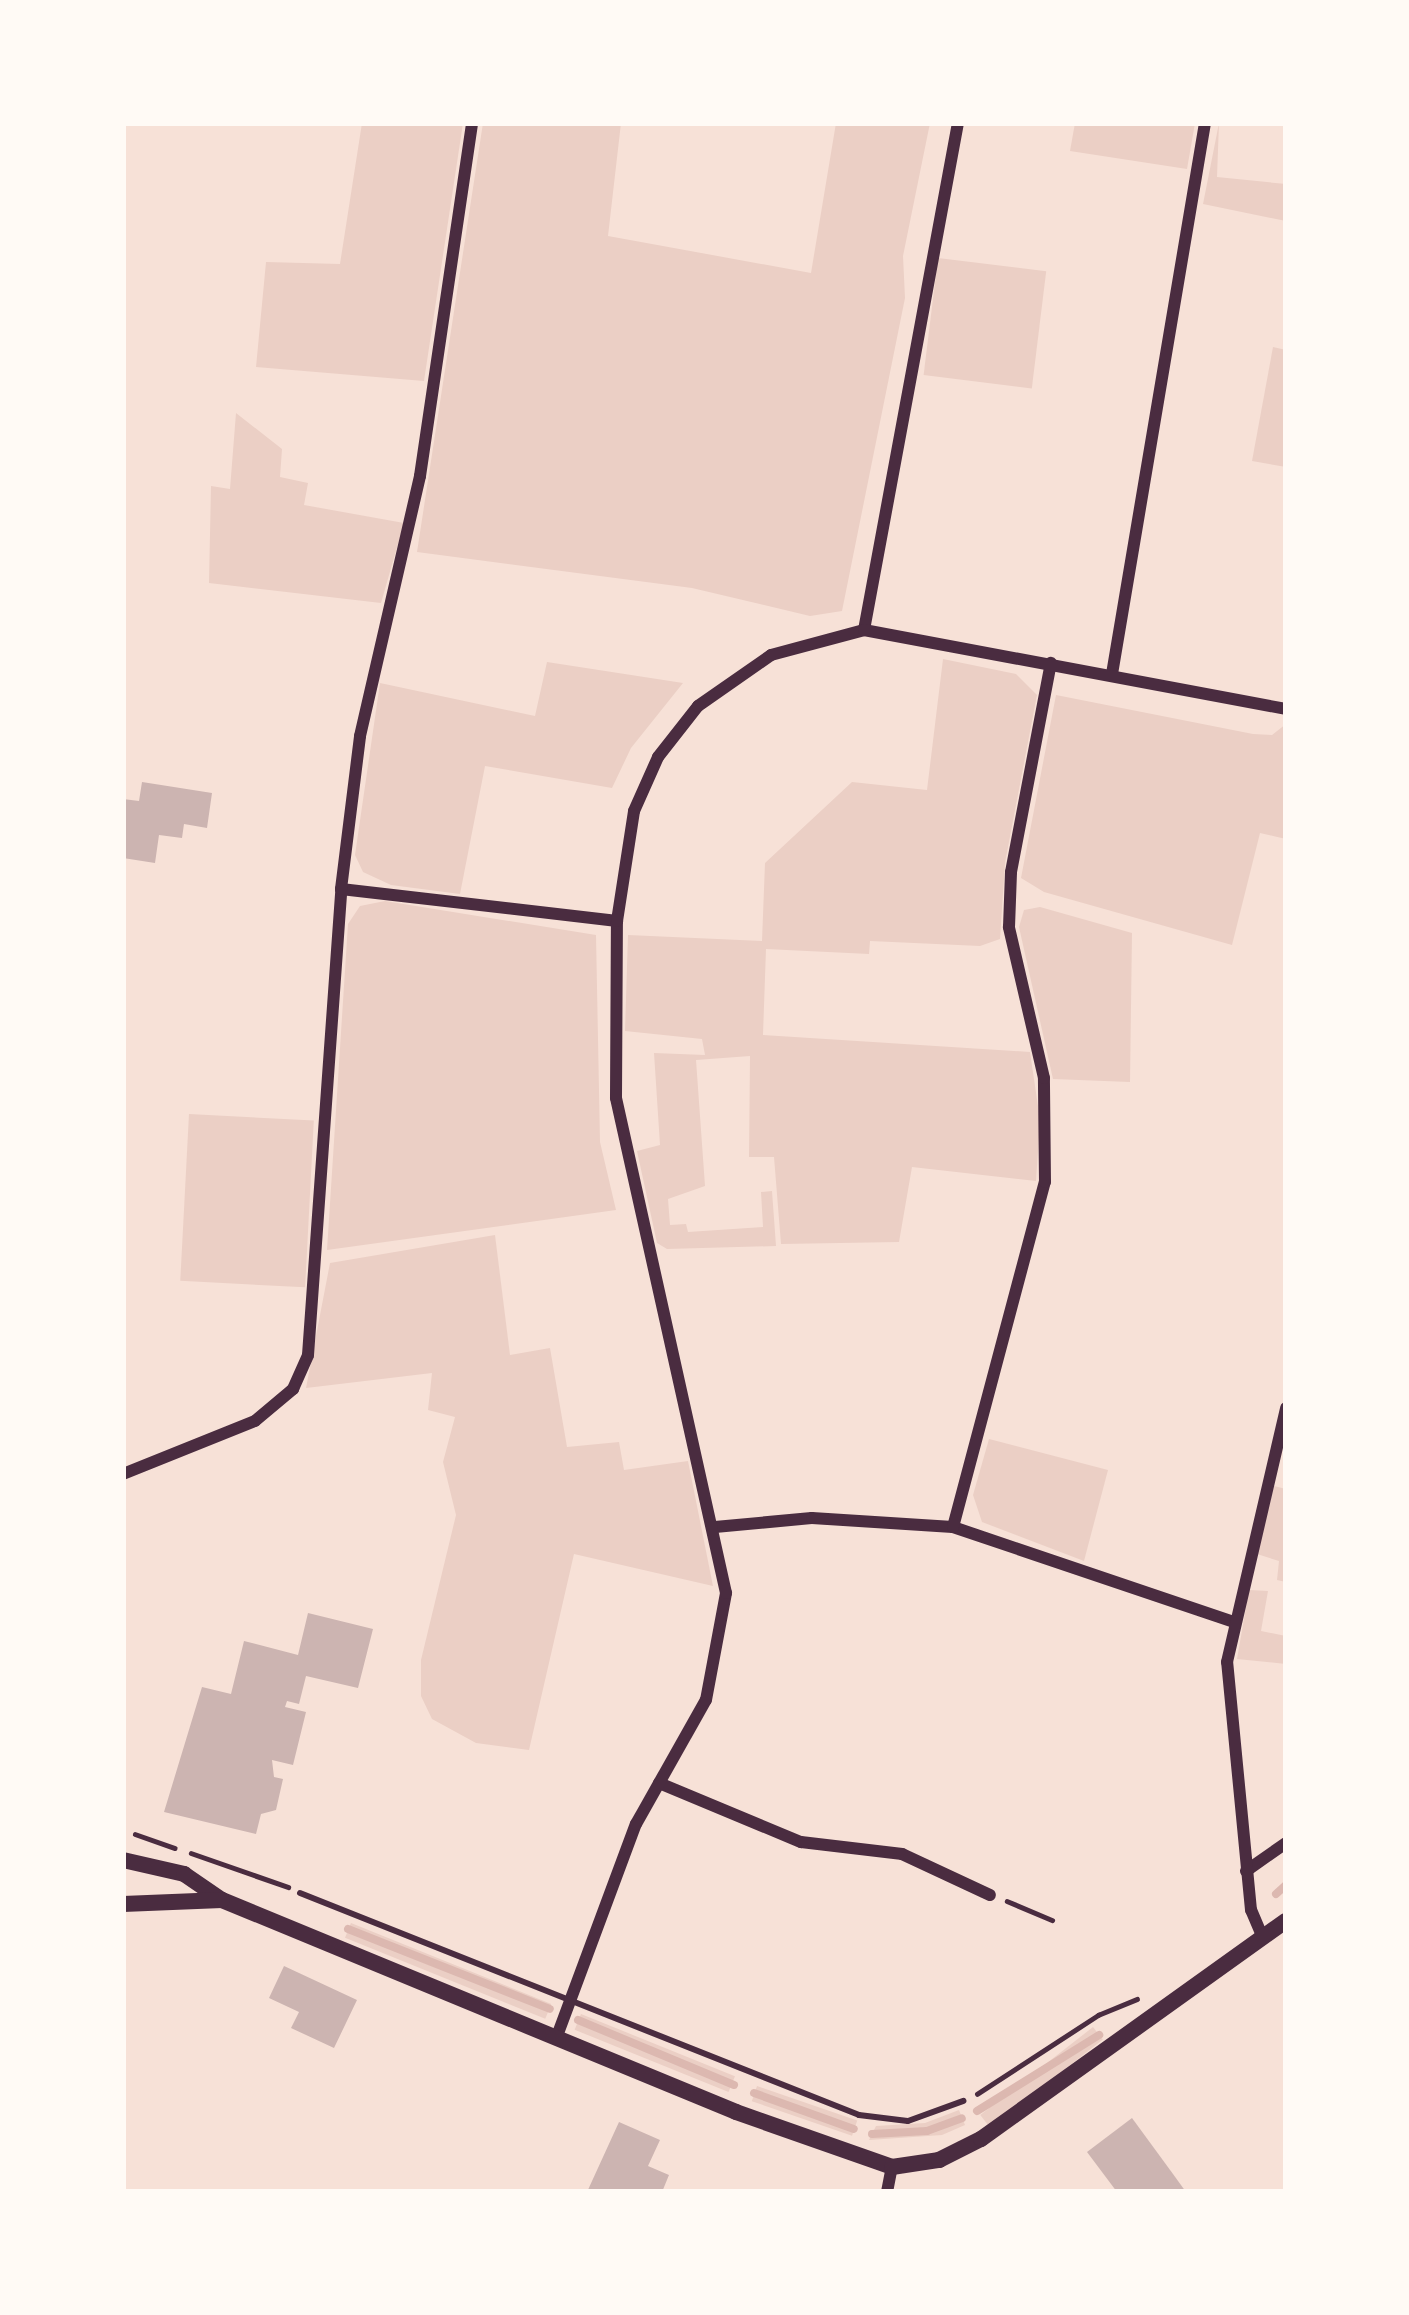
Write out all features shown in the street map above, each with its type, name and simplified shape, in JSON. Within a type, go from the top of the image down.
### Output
[{"type":"main road","points":[[123,1860],[184,1874],[222,1900],[892,2168],[939,2160],[981,2139],[1286,1921]]},
{"type":"main road","points":[[123,1904],[222,1900]]},
{"type":"street","points":[[123,1474],[255,1421],[301,1374],[341,889],[370,671],[421,476],[472,123]]},
{"type":"street","points":[[864,630],[958,123]]},
{"type":"street","points":[[1112,674],[1205,123]]},
{"type":"street","points":[[557,2036],[636,1824],[706,1700],[719,1653],[726,1593],[716,1527],[616,1098],[617,921],[639,797],[686,719],[771,655],[864,630],[1286,709]]},
{"type":"street","points":[[953,1527],[1046,1169],[1044,1078],[1009,927],[1011,872],[1051,664]]},
{"type":"street","points":[[341,889],[617,921]]},
{"type":"street","points":[[1263,1938],[1246,1871],[1226,1662],[1231,1622],[1286,1408]]},
{"type":"street","points":[[716,1527],[812,1518],[953,1527],[1231,1622]]},
{"type":"street","points":[[658,1784],[801,1841],[902,1854],[991,1895]]},
{"type":"street","points":[[1246,1871],[1286,1843]]},
{"type":"street","points":[[887,2192],[892,2168]]},
{"type":"lane","points":[[300,1893],[569,2004],[877,2120],[924,2118],[963,2101]]},
{"type":"path","points":[[135,1834],[300,1893]]},
{"type":"path","points":[[991,1895],[1052,1920]]},
{"type":"path","points":[[963,2101],[1098,2015],[1140,1998]]},
{"type":"shaded area","points":[[362,123],[463,123],[424,381],[256,367],[266,262],[340,264]]},
{"type":"shaded area","points":[[483,123],[621,123],[608,236],[811,273],[836,123],[930,123],[903,256],[905,298],[842,611],[810,616],[692,588],[417,552]]},
{"type":"shaded area","points":[[1075,123],[1195,123],[1187,169],[1070,151]]},
{"type":"shaded area","points":[[1219,123],[1217,177],[1286,184],[1286,221],[1203,204]]},
{"type":"shaded area","points":[[938,258],[1046,271],[1032,388],[924,375]]},
{"type":"shaded area","points":[[1273,347],[1286,350],[1286,467],[1252,461]]},
{"type":"shaded area","points":[[236,413],[282,449],[280,477],[308,483],[304,505],[404,523],[381,603],[209,583],[211,486],[230,489]]},
{"type":"shaded area","points":[[943,659],[1016,674],[1037,695],[1005,863],[1000,939],[980,946],[870,941],[869,954],[766,949],[763,1035],[1030,1052],[1040,1120],[1036,1181],[912,1167],[899,1242],[781,1244],[774,1157],[749,1157],[750,1056],[696,1060],[705,1186],[668,1199],[670,1225],[686,1224],[688,1232],[763,1227],[761,1192],[772,1191],[776,1246],[667,1249],[657,1243],[637,1151],[660,1145],[654,1053],[705,1055],[702,1039],[625,1031],[628,935],[762,941],[765,863],[852,782],[927,790]]},
{"type":"shaded area","points":[[547,662],[683,683],[631,748],[612,788],[485,766],[460,894],[391,885],[363,872],[355,855],[380,683],[535,716]]},
{"type":"shaded area","points":[[1056,695],[1253,734],[1272,735],[1286,724],[1286,839],[1260,833],[1232,945],[1044,892],[1021,878]]},
{"type":"shaded area","points":[[385,901],[596,935],[600,1142],[616,1210],[327,1250],[348,924],[360,906]]},
{"type":"shaded area","points":[[1040,907],[1132,933],[1130,1082],[1053,1079],[1019,927],[1024,910]]},
{"type":"shaded area","points":[[189,1114],[314,1121],[305,1287],[180,1281]]},
{"type":"shaded area","points":[[495,1235],[510,1355],[550,1348],[567,1447],[619,1442],[624,1470],[688,1461],[713,1586],[574,1554],[529,1750],[476,1743],[432,1719],[421,1696],[421,1660],[456,1515],[443,1462],[455,1417],[428,1410],[432,1373],[306,1388],[330,1263]]},
{"type":"shaded area","points":[[989,1439],[1108,1470],[1084,1561],[982,1522],[973,1495]]},
{"type":"shaded area","points":[[1274,1486],[1286,1489],[1286,1582],[1277,1580],[1279,1561],[1257,1554]]},
{"type":"shaded area","points":[[1249,1590],[1268,1591],[1261,1631],[1286,1636],[1286,1664],[1237,1659]]},
{"type":"shaded area","points":[[351,1923],[551,2004],[545,2019],[345,1938]]},
{"type":"shaded area","points":[[581,2014],[735,2076],[729,2092],[575,2030]]},
{"type":"shaded area","points":[[1093,2027],[1103,2040],[990,2128],[980,2115]]},
{"type":"shaded area","points":[[757,2086],[857,2121],[852,2136],[752,2101]]},
{"type":"shaded area","points":[[959,2110],[965,2125],[942,2135],[869,2140],[876,2126],[925,2123]]},
{"type":"building","points":[[142,782],[212,793],[207,828],[184,824],[182,838],[159,835],[155,863],[123,858],[123,799],[139,801]]},
{"type":"building","points":[[308,1613],[373,1629],[358,1688],[306,1676],[299,1704],[287,1701],[285,1707],[306,1712],[293,1765],[272,1760],[274,1777],[283,1779],[276,1810],[261,1814],[256,1834],[164,1812],[202,1687],[231,1694],[244,1641],[298,1655]]},
{"type":"building","points":[[284,1966],[357,2000],[334,2048],[291,2028],[299,2012],[269,1998]]},
{"type":"building","points":[[1132,2118],[1186,2192],[1117,2192],[1087,2152]]},
{"type":"building","points":[[619,2122],[660,2140],[648,2166],[669,2175],[662,2192],[587,2192]]},
{"type":"waterway","points":[[1276,1894],[1286,1885]]},
{"type":"waterway","points":[[348,1929],[550,2009]]},
{"type":"waterway","points":[[578,2020],[734,2085]]},
{"type":"waterway","points":[[977,2111],[1099,2035]]},
{"type":"waterway","points":[[754,2093],[854,2129]]},
{"type":"waterway","points":[[872,2134],[927,2131],[962,2118]]}]
